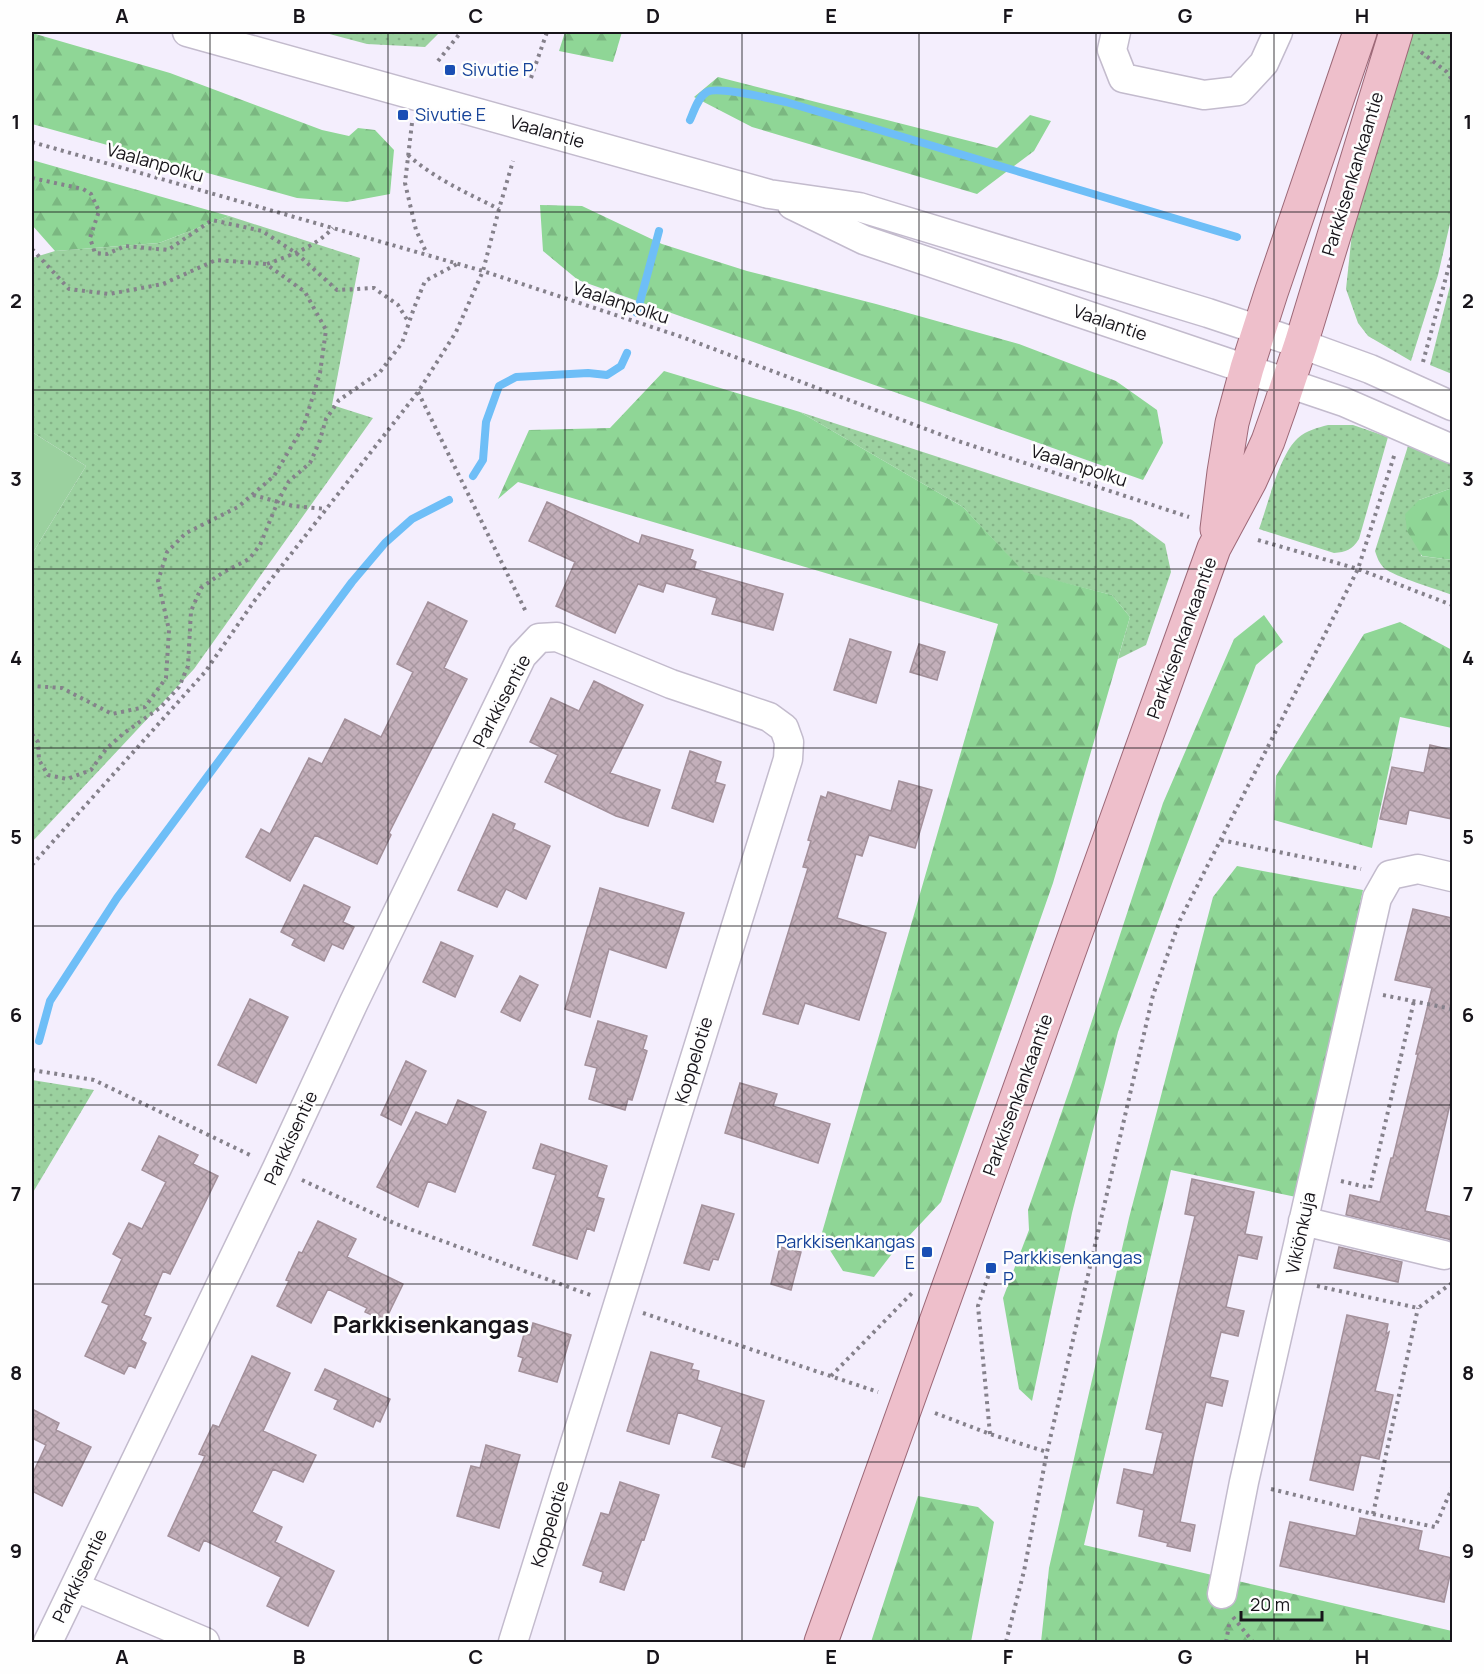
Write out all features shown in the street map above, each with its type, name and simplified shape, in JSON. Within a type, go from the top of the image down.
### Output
[{"type":"main road","name":"Parkkisenkankaantie","points":[[1214,548],[1230,432],[1247,368],[1360,32]]},
{"type":"main road","name":"Parkkisenkankaantie","points":[[821,1642],[1214,548],[1250,481],[1268,441],[1301,344],[1395,34]]},
{"type":"street","name":"Vaalantie","points":[[187,32],[769,194],[859,207],[1301,344],[1370,369],[1452,406]]},
{"type":"street","points":[[1116,32],[1112,50],[1123,78],[1204,95],[1238,91],[1264,63],[1278,32]]},
{"type":"street","name":"Vaalantie","points":[[769,194],[864,240],[1288,382],[1344,402],[1452,449]]},
{"type":"street","name":"Koppelotie","points":[[513,1642],[785,770],[789,742],[784,728],[769,717],[672,684],[557,637],[539,638]]},
{"type":"street","name":"Parkkisentie","points":[[48,1642],[522,656],[539,638]]},
{"type":"street","points":[[1390,875],[1418,869],[1452,877]]},
{"type":"street","name":"Vikiönkuja","points":[[1226,1605],[1244,1482],[1377,898],[1390,875]]},
{"type":"street","points":[[1303,1221],[1444,1255]]},
{"type":"street","points":[[75,1587],[205,1642]]},
{"type":"path","points":[[438,61],[461,32]]},
{"type":"path","points":[[531,78],[547,32]]},
{"type":"path","points":[[1395,34],[1447,72],[1452,80]]},
{"type":"path","points":[[412,122],[405,183],[416,230],[428,254]]},
{"type":"path","name":"Vaalanpolku","points":[[32,142],[483,271],[682,337],[955,440],[1193,518]]},
{"type":"path","points":[[408,155],[449,184],[499,209]]},
{"type":"path","points":[[32,865],[205,672],[255,600],[418,392],[456,332],[483,271],[513,161]]},
{"type":"path","points":[[32,178],[83,189],[91,194],[99,211],[90,238],[95,253],[107,254],[125,246],[168,250],[212,220],[262,231],[296,253],[337,290],[374,288],[398,305],[409,324]]},
{"type":"path","points":[[32,249],[69,289],[109,294],[163,284],[216,260],[266,264],[296,253],[323,238],[333,228]]},
{"type":"path","points":[[1423,362],[1452,255]]},
{"type":"path","points":[[32,734],[38,742],[39,760],[48,775],[67,779],[91,770],[106,749],[161,707],[179,687],[188,666],[191,611],[201,588],[222,573],[249,559],[260,545],[289,481],[310,463],[326,419],[339,400],[380,372],[402,343],[425,281],[457,263]]},
{"type":"path","points":[[32,686],[62,688],[112,714],[145,706],[166,678],[169,630],[158,581],[168,552],[186,533],[238,507],[274,476],[304,425],[320,373],[326,330],[305,292],[266,264]]},
{"type":"path","points":[[418,392],[539,638]]},
{"type":"path","points":[[1005,1642],[1024,1571],[1047,1452],[1154,995],[1180,920],[1358,569],[1395,451]]},
{"type":"path","points":[[253,494],[293,506],[326,509]]},
{"type":"path","points":[[1258,540],[1358,569],[1452,604]]},
{"type":"path","points":[[1221,840],[1390,875]]},
{"type":"path","points":[[1356,990],[1452,1009]]},
{"type":"path","points":[[1313,1175],[1370,1188],[1414,1002]]},
{"type":"path","points":[[32,1071],[94,1080],[396,1224]]},
{"type":"path","points":[[990,1434],[978,1306],[991,1268]]},
{"type":"path","points":[[1291,1281],[1418,1308]]},
{"type":"path","points":[[1373,1515],[1418,1308],[1452,1283]]},
{"type":"path","points":[[831,1376],[911,1296],[915,1285]]},
{"type":"path","points":[[935,1413],[1047,1452]]},
{"type":"path","points":[[1244,1482],[1373,1515],[1434,1527],[1452,1488]]},
{"type":"path","points":[[1226,1605],[1252,1642]]},
{"type":"green space","points":[[322,32],[440,32],[425,47],[367,44]]},
{"type":"green space","points":[[565,32],[622,32],[613,62],[559,51]]},
{"type":"green space","points":[[1411,32],[1452,32],[1452,215],[1438,275],[1411,361],[1368,336],[1358,323],[1346,289],[1352,233]]},
{"type":"green space","points":[[32,33],[170,73],[322,130],[349,136],[358,128],[375,130],[394,150],[390,194],[347,202],[297,198],[32,124]]},
{"type":"green space","points":[[718,77],[997,148],[1030,115],[1051,121],[1034,151],[977,194],[752,127],[694,97]]},
{"type":"green space","points":[[32,160],[229,216],[159,243],[55,251],[32,225]]},
{"type":"green space","points":[[540,205],[582,206],[662,244],[747,271],[1019,344],[1116,381],[1157,410],[1163,443],[1143,480],[578,280],[543,251]]},
{"type":"green space","points":[[229,216],[360,258],[332,405],[373,418],[194,669],[32,842],[32,554],[86,466],[32,432],[32,258],[55,251],[159,243]]},
{"type":"green space","points":[[1452,278],[1452,374],[1430,365]]},
{"type":"green space","points":[[664,371],[800,412],[963,507],[1024,572],[1112,595],[1130,617],[1053,883],[941,1202],[891,1255],[874,1277],[843,1271],[821,1236],[998,624],[518,482],[498,499],[529,430],[610,428]]},
{"type":"green space","points":[[800,412],[1132,520],[1165,544],[1171,572],[1146,645],[1118,659],[1130,617],[1112,595],[1024,573],[963,507]]},
{"type":"green space","points":[[1328,425],[1353,425],[1388,437],[1359,539],[1348,550],[1334,553],[1259,529],[1280,468],[1291,446],[1305,433]]},
{"type":"green space","points":[[32,432],[86,466],[32,554]]},
{"type":"green space","points":[[1408,446],[1452,465],[1452,488],[1419,500],[1421,556],[1452,560],[1452,595],[1389,571],[1377,558],[1375,551]]},
{"type":"green space","points":[[1452,488],[1452,560],[1422,556],[1407,531],[1405,514],[1419,500]]},
{"type":"green space","points":[[1264,615],[1283,642],[1256,665],[1118,1032],[1072,1213],[1032,1401],[1019,1389],[1003,1298],[1029,1230],[1028,1210],[1163,803],[1234,639]]},
{"type":"green space","points":[[1400,622],[1452,650],[1452,728],[1400,717],[1372,848],[1274,820],[1276,776],[1364,634]]},
{"type":"green space","points":[[1237,866],[1363,890],[1296,1197],[1171,1170],[1084,1545],[1452,1631],[1452,1642],[1041,1642],[1049,1568],[1129,1218],[1213,897]]},
{"type":"green space","points":[[32,1080],[94,1090],[32,1194]]},
{"type":"green space","points":[[918,1496],[978,1507],[994,1522],[971,1642],[871,1642]]},
{"type":"building","points":[[547,502],[639,544],[642,535],[693,550],[690,559],[696,562],[694,569],[783,594],[773,630],[712,614],[717,598],[666,583],[663,592],[638,584],[615,633],[556,606],[575,562],[529,541]]},
{"type":"building","points":[[428,602],[467,621],[444,668],[467,679],[389,833],[391,835],[377,864],[315,835],[290,881],[246,857],[261,829],[270,834],[309,758],[322,764],[345,719],[381,737],[413,672],[397,664]]},
{"type":"building","points":[[850,639],[891,652],[876,703],[834,690]]},
{"type":"building","points":[[919,644],[945,652],[937,680],[910,672]]},
{"type":"building","points":[[594,681],[643,705],[610,773],[660,790],[648,826],[616,816],[545,782],[558,755],[530,742],[551,698],[579,711]]},
{"type":"building","points":[[1430,745],[1452,750],[1452,819],[1409,810],[1406,824],[1380,819],[1392,767],[1424,773]]},
{"type":"building","points":[[690,751],[721,762],[715,782],[725,785],[713,822],[672,808]]},
{"type":"building","points":[[899,781],[932,790],[915,848],[869,835],[862,856],[856,854],[837,918],[886,933],[859,1020],[805,1003],[798,1024],[763,1014],[808,868],[803,867],[821,796],[826,798],[828,792],[891,811]]},
{"type":"building","points":[[493,814],[515,824],[513,829],[550,846],[526,899],[506,889],[497,907],[458,890]]},
{"type":"building","points":[[304,885],[350,907],[343,922],[354,927],[343,949],[332,944],[324,961],[292,945],[295,939],[281,932]]},
{"type":"building","points":[[600,888],[684,913],[666,968],[609,949],[590,1017],[565,1009]]},
{"type":"building","points":[[1413,909],[1452,918],[1452,1096],[1425,1211],[1452,1217],[1452,1241],[1346,1215],[1350,1195],[1380,1202],[1418,1054],[1416,1054],[1432,988],[1395,980]]},
{"type":"building","points":[[441,942],[473,956],[455,997],[423,982]]},
{"type":"building","points":[[520,976],[538,985],[520,1021],[501,1012]]},
{"type":"building","points":[[250,999],[288,1017],[256,1083],[218,1065]]},
{"type":"building","points":[[598,1021],[647,1036],[643,1049],[647,1051],[632,1100],[628,1099],[625,1110],[589,1099],[597,1068],[585,1065]]},
{"type":"building","points":[[406,1061],[426,1071],[401,1125],[381,1115]]},
{"type":"building","points":[[740,1083],[777,1094],[773,1106],[830,1124],[818,1163],[725,1133]]},
{"type":"building","points":[[458,1100],[486,1112],[455,1192],[428,1181],[418,1207],[377,1187],[416,1112],[447,1125]]},
{"type":"building","points":[[159,1136],[198,1155],[193,1164],[218,1176],[170,1274],[163,1271],[144,1315],[151,1318],[141,1340],[146,1343],[135,1368],[129,1365],[124,1374],[85,1356],[109,1305],[102,1302],[122,1259],[113,1254],[129,1223],[142,1229],[166,1182],[142,1170]]},
{"type":"building","points":[[541,1144],[607,1166],[597,1197],[604,1199],[594,1231],[587,1228],[577,1259],[533,1245],[556,1175],[533,1168]]},
{"type":"building","points":[[1192,1179],[1254,1192],[1245,1234],[1262,1237],[1257,1259],[1238,1255],[1226,1307],[1244,1311],[1238,1336],[1221,1332],[1210,1377],[1228,1381],[1222,1406],[1206,1402],[1194,1454],[1180,1522],[1195,1525],[1190,1551],[1139,1536],[1144,1510],[1117,1503],[1124,1469],[1153,1475],[1163,1433],[1146,1429],[1195,1216],[1185,1214]]},
{"type":"building","points":[[702,1205],[734,1214],[718,1260],[713,1259],[709,1270],[684,1263]]},
{"type":"building","points":[[318,1221],[356,1239],[347,1257],[403,1284],[385,1321],[365,1312],[367,1308],[328,1289],[311,1323],[277,1306],[299,1252],[302,1253]]},
{"type":"building","points":[[780,1247],[801,1252],[791,1290],[771,1284]]},
{"type":"building","points":[[1339,1247],[1402,1262],[1398,1282],[1334,1268]]},
{"type":"building","points":[[1347,1315],[1388,1324],[1386,1334],[1389,1332],[1375,1391],[1393,1395],[1379,1459],[1361,1455],[1353,1490],[1310,1480]]},
{"type":"building","points":[[533,1323],[571,1335],[557,1382],[519,1371],[523,1358],[518,1356],[524,1334],[530,1335]]},
{"type":"building","points":[[651,1352],[693,1364],[691,1369],[699,1371],[697,1380],[764,1401],[744,1467],[712,1457],[722,1427],[678,1412],[669,1444],[627,1431]]},
{"type":"building","points":[[252,1356],[290,1373],[263,1431],[316,1455],[303,1482],[273,1469],[252,1512],[282,1527],[275,1542],[334,1571],[308,1626],[267,1606],[281,1577],[204,1540],[199,1551],[168,1536],[205,1456],[199,1454],[213,1425],[219,1427]]},
{"type":"building","points":[[325,1369],[390,1399],[380,1422],[376,1420],[373,1427],[334,1409],[338,1400],[315,1390]]},
{"type":"building","points":[[32,1409],[59,1423],[56,1430],[91,1447],[62,1506],[32,1491],[32,1475],[46,1445],[32,1438]]},
{"type":"building","points":[[486,1445],[520,1455],[499,1528],[457,1516],[471,1466],[480,1468]]},
{"type":"building","points":[[620,1482],[659,1495],[624,1590],[600,1582],[603,1572],[583,1565],[601,1513],[609,1515]]},
{"type":"building","points":[[1360,1518],[1422,1531],[1418,1550],[1452,1558],[1444,1602],[1280,1566],[1290,1522],[1356,1536]]},
{"type":"waterway","points":[[690,120],[699,101],[707,92],[733,92],[769,98],[1237,237]]},
{"type":"waterway","points":[[637,313],[659,231]]},
{"type":"waterway","points":[[473,476],[483,460],[486,422],[499,386],[516,377],[588,373],[607,375],[621,366],[627,353]]},
{"type":"waterway","points":[[39,1041],[50,1001],[117,898],[352,582],[385,543],[412,519],[449,500]]},
{"type":"place","name":"Sivutie P","points":[[450,70]]},
{"type":"place","name":"Sivutie E","points":[[403,115]]},
{"type":"place","name":"Parkkisenkangas E","points":[[927,1252]]},
{"type":"place","name":"Parkkisenkangas P","points":[[991,1268]]},
{"type":"district","name":"Parkkisenkangas","points":[[431,1325]]}]
